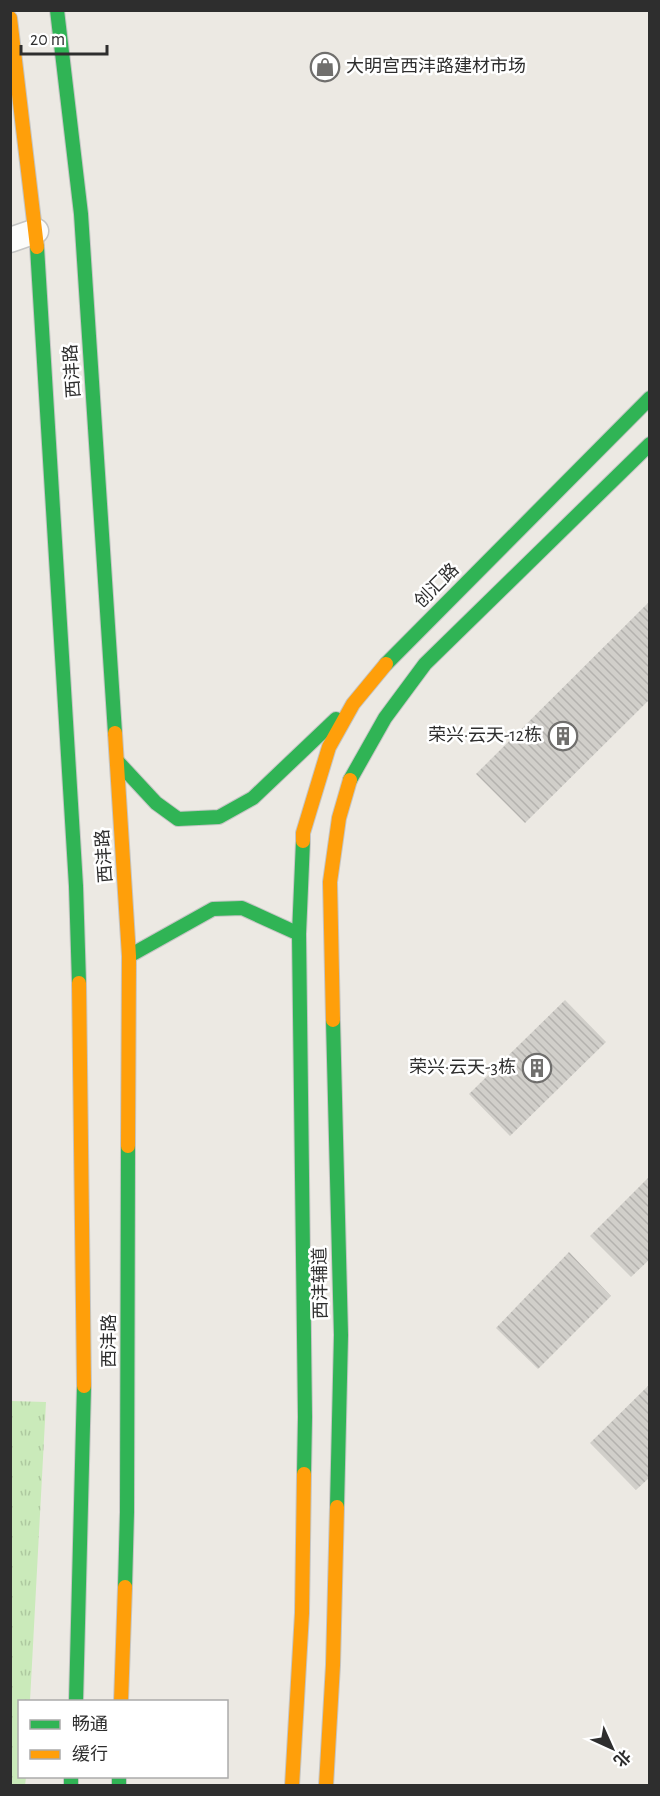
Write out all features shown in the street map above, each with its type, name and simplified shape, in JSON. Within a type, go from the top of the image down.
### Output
[{"type":"main road","name":"西沣路","points":[[57,10],[81,214],[129,956],[127,1512],[121,1700]]},
{"type":"main road","name":"西沣路","points":[[10,18],[36,231],[76,886],[84,1376],[76,1700]]},
{"type":"main road","name":"创汇路","points":[[303,833],[329,747],[353,704],[390,658],[650,398]]},
{"type":"main road","name":"西沣辅道","points":[[326,1785],[333,1665],[341,1335],[330,882],[339,818],[350,781],[385,718],[425,664],[648,448]]},
{"type":"main road","points":[[117,761],[156,802],[178,819],[219,817],[253,798],[353,704]]},
{"type":"main road","name":"西沣辅道","points":[[292,1785],[302,1613],[305,1417],[299,933],[303,833]]},
{"type":"main road","points":[[129,956],[213,909],[242,908],[299,933]]},
{"type":"street","points":[[10,240],[36,231]]},
{"type":"green space","points":[[11,1401],[46,1402],[30,1700],[18,1700],[18,1778],[26,1778],[25,1786],[10,1785]]},
{"type":"building","name":"荣兴·云天-12栋","points":[[650,601],[650,699],[525,823],[476,774]]},
{"type":"building","name":"荣兴·云天-3栋","points":[[565,1000],[606,1042],[510,1136],[469,1094]]},
{"type":"building","points":[[650,1176],[650,1259],[631,1277],[590,1236]]},
{"type":"building","points":[[569,1252],[611,1296],[538,1369],[496,1328]]},
{"type":"building","points":[[650,1384],[650,1477],[636,1490],[590,1443]]},
{"type":"traffic: fast","points":[[57,10],[81,214],[115,733]]},
{"type":"traffic: fast","points":[[37,247],[76,886],[79,983]]},
{"type":"traffic: fast","points":[[386,664],[650,398]]},
{"type":"traffic: fast","points":[[350,780],[385,718],[425,664],[650,444]]},
{"type":"traffic: fast","points":[[117,761],[156,803],[178,819],[219,817],[253,798],[336,719]]},
{"type":"traffic: fast","points":[[303,841],[299,934],[304,1474]]},
{"type":"traffic: fast","points":[[129,956],[213,909],[242,908],[299,934]]},
{"type":"traffic: fast","points":[[333,1020],[341,1335],[337,1507]]},
{"type":"traffic: fast","points":[[125,1587],[128,1146]]},
{"type":"traffic: fast","points":[[76,1700],[84,1386]]},
{"type":"traffic: fast","points":[[71,1778],[71,1786]]},
{"type":"traffic: fast","points":[[119,1778],[119,1786]]},
{"type":"traffic: slow","points":[[10,18],[37,247]]},
{"type":"traffic: slow","points":[[303,841],[303,833],[329,747],[353,704],[386,664]]},
{"type":"traffic: slow","points":[[115,733],[129,956],[128,1146]]},
{"type":"traffic: slow","points":[[333,1020],[330,882],[339,818],[350,780]]},
{"type":"traffic: slow","points":[[79,983],[84,1386]]},
{"type":"traffic: slow","points":[[292,1786],[302,1613],[304,1474]]},
{"type":"traffic: slow","points":[[326,1786],[333,1665],[337,1507]]},
{"type":"traffic: slow","points":[[121,1700],[125,1587]]},
{"type":"place","name":"大明宫西沣路建材市场","points":[[325,67]]},
{"type":"place","name":"荣兴·云天-12栋","points":[[563,736]]},
{"type":"place","name":"荣兴·云天-3栋","points":[[537,1068]]}]
